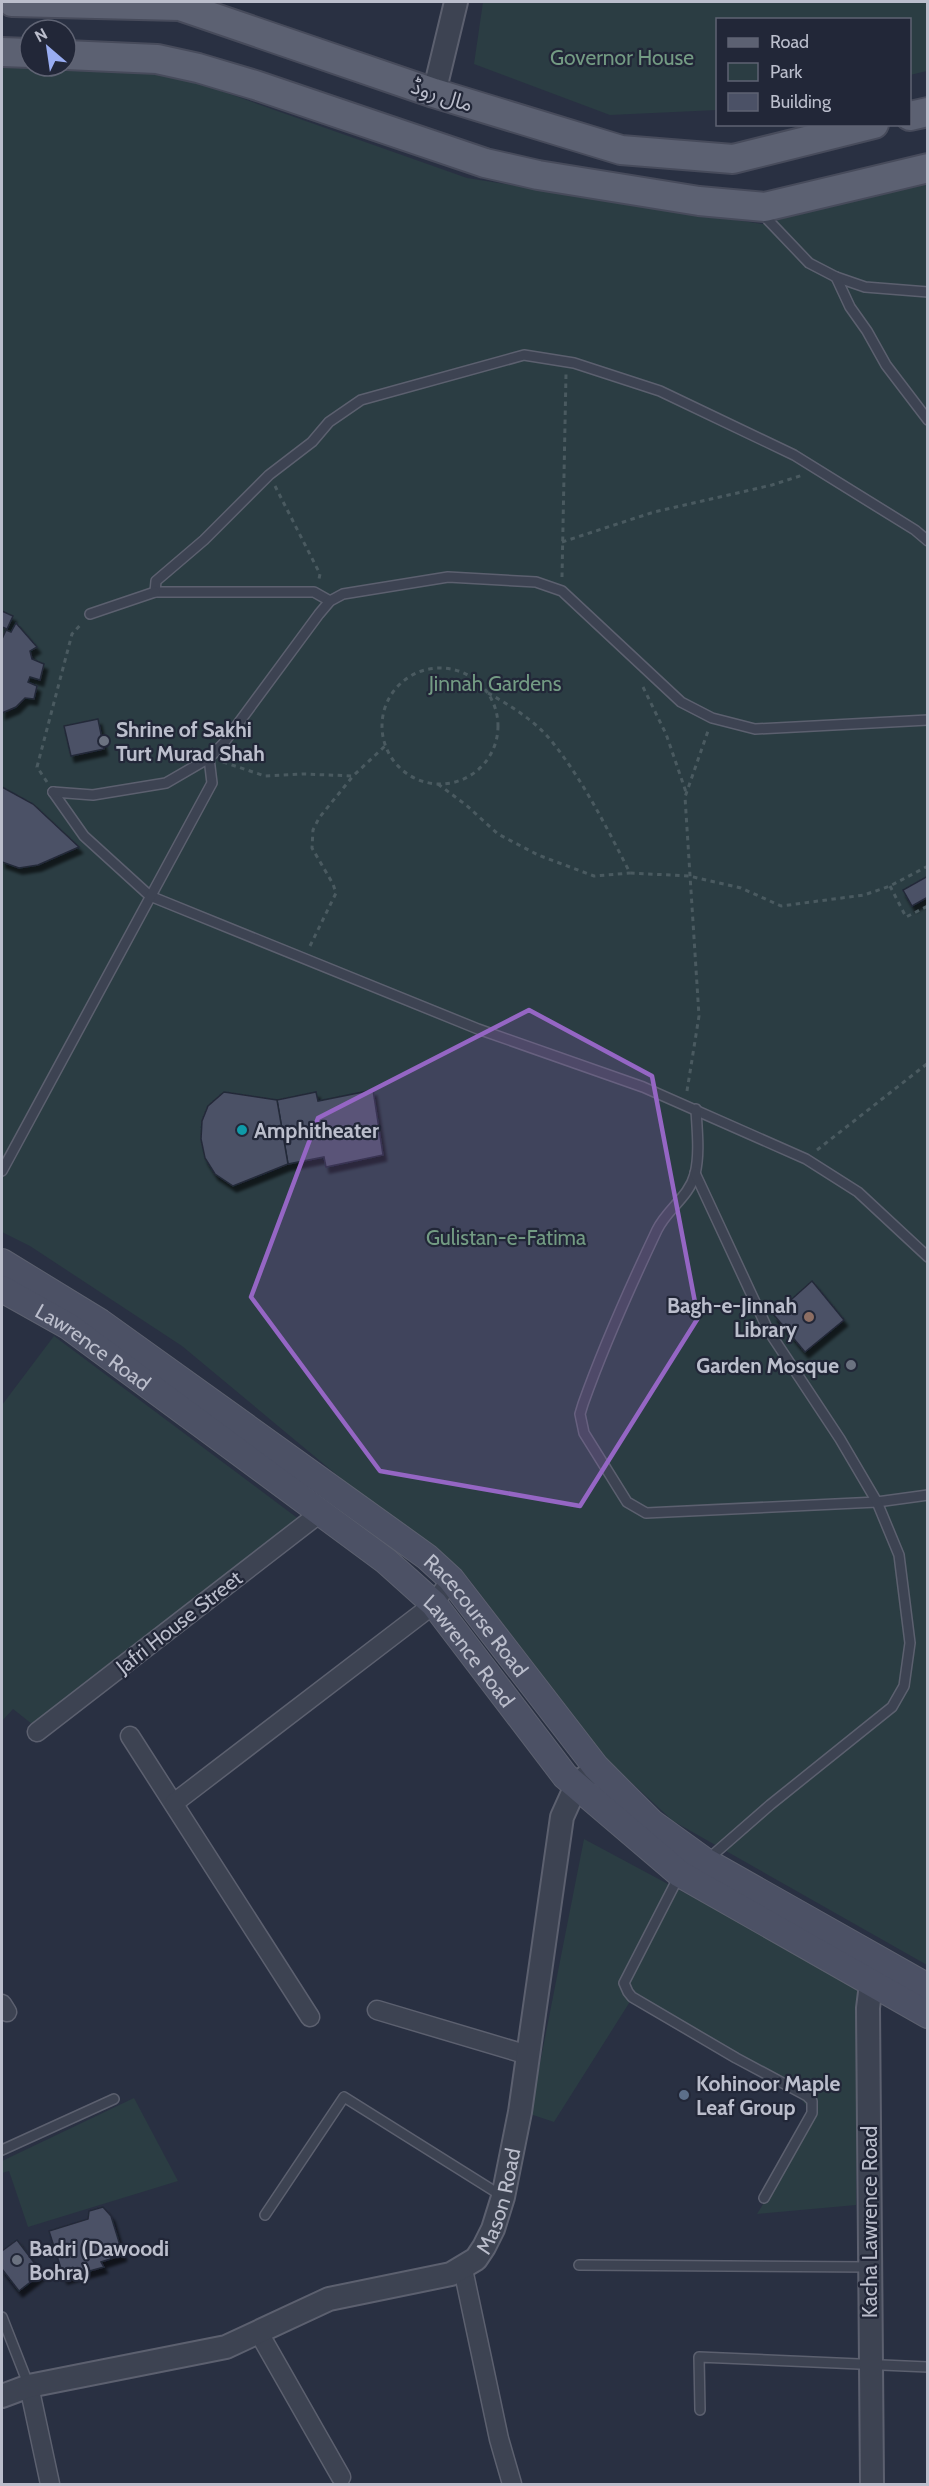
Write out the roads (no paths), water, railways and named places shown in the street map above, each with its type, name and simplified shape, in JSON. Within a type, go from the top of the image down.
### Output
[{"type":"main road","name":"مال روڈ","points":[[12,2],[193,4],[434,93],[621,150],[733,159],[866,126]]},
{"type":"main road","points":[[2,52],[18,53]]},
{"type":"main road","points":[[78,56],[157,59],[198,68],[255,84],[485,163],[538,176],[699,201],[765,207],[927,168]]},
{"type":"main road","points":[[911,115],[927,111]]},
{"type":"main road","name":"Racecourse Road","points":[[2,1262],[100,1322],[427,1557],[451,1579],[596,1767],[651,1822],[693,1873],[876,1972],[927,1987]]},
{"type":"main road","name":"Lawrence Road","points":[[2,1289],[68,1326],[386,1561],[434,1605],[565,1776],[693,1873]]},
{"type":"main road","points":[[876,1972],[927,2015]]},
{"type":"street","points":[[434,93],[456,2]]},
{"type":"street","name":"Jafri House Street","points":[[37,1732],[320,1513]]},
{"type":"street","points":[[174,1803],[434,1605],[451,1579]]},
{"type":"street","points":[[130,1736],[310,2017]]},
{"type":"street","name":"Mason Road","points":[[2,2396],[29,2386],[226,2347],[259,2333],[307,2307],[329,2299],[452,2274],[476,2259],[493,2229],[503,2197],[520,2112],[562,1817],[576,1786],[596,1767]]},
{"type":"street","name":"Kacha Lawrence Road","points":[[872,2484],[868,2008],[876,1972]]},
{"type":"street","points":[[378,2010],[528,2055]]},
{"type":"street","points":[[463,2269],[499,2439],[512,2484]]},
{"type":"street","points":[[259,2333],[340,2477]]},
{"type":"street","points":[[29,2386],[50,2484]]},
{"type":"lane","points":[[765,207],[768,220],[809,263],[836,277],[866,287],[927,292]]},
{"type":"lane","points":[[836,277],[849,307],[867,331],[886,365],[927,420]]},
{"type":"lane","points":[[155,592],[156,581],[204,540],[269,474],[312,442],[329,422],[361,400],[524,355],[566,361],[660,391],[794,455],[890,514],[927,541]]},
{"type":"lane","points":[[925,1249],[858,1192],[806,1159],[696,1109],[643,1087],[478,1029],[150,897],[84,836],[53,792],[93,795],[166,783],[209,758],[223,744],[330,602],[343,594],[448,577],[536,582],[562,591],[681,702],[712,718],[755,729],[927,720]]},
{"type":"lane","points":[[90,614],[155,592],[314,592],[330,602]]},
{"type":"lane","points":[[2,1171],[212,783],[209,758]]},
{"type":"lane","points":[[696,1109],[698,1149],[695,1173],[689,1188],[658,1228],[618,1317],[580,1414],[584,1433],[627,1502],[646,1513],[877,1503],[927,1495]]},
{"type":"lane","points":[[695,1173],[768,1330],[840,1439],[877,1503],[899,1555],[910,1643],[904,1686],[892,1707],[770,1805],[693,1873],[624,1983],[632,1997],[736,2058],[807,2096],[812,2102],[812,2113],[764,2198]]},
{"type":"lane","points":[[265,2215],[344,2097],[503,2197]]},
{"type":"lane","points":[[2,2150],[114,2098]]},
{"type":"lane","points":[[579,2265],[869,2267]]},
{"type":"lane","points":[[2,2317],[29,2386]]},
{"type":"lane","points":[[700,2410],[699,2357],[927,2367]]},
{"type":"place","name":"Shrine of Sakhi Turt Murad Shah","points":[[104,741]]},
{"type":"place","name":"Amphitheater","points":[[242,1130]]},
{"type":"place","name":"Bagh-e-Jinnah Library","points":[[809,1317]]},
{"type":"place","name":"Garden Mosque","points":[[851,1365]]},
{"type":"place","name":"Kohinoor Maple Leaf Group","points":[[684,2095]]},
{"type":"place","name":"Badri (Dawoodi Bohra)","points":[[17,2260]]},
{"type":"park label","name":"Governor House","points":[[622,57]]},
{"type":"park label","name":"Jinnah Gardens","points":[[495,683]]},
{"type":"park label","name":"Gulistan-e-Fatima","points":[[506,1237]]}]
